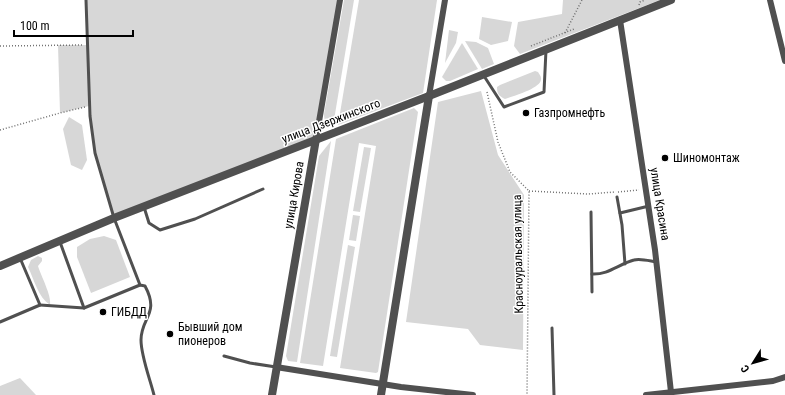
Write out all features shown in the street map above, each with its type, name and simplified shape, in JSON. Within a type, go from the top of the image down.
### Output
[{"type":"street","name":"улица Кирова","points":[[272,395],[340,0]]},
{"type":"street","points":[[381,395],[445,0]]},
{"type":"street","name":"улица Дзержинского","points":[[0,266],[114,218],[671,0]]},
{"type":"street","points":[[770,0],[785,61]]},
{"type":"street","name":"улица Красина","points":[[620,20],[657,262],[671,392]]},
{"type":"street","points":[[276,367],[382,384],[472,395]]},
{"type":"street","points":[[646,395],[773,381],[785,377]]},
{"type":"lane","points":[[86,0],[89,106],[95,153],[114,218],[140,285]]},
{"type":"lane","points":[[483,74],[504,107],[544,92],[546,49]]},
{"type":"lane","points":[[144,207],[149,223],[160,230],[195,220],[263,189]]},
{"type":"lane","points":[[617,197],[622,225],[625,264]]},
{"type":"lane","points":[[620,213],[649,206]]},
{"type":"lane","points":[[591,212],[592,292]]},
{"type":"lane","points":[[60,242],[84,308]]},
{"type":"lane","points":[[20,258],[40,306]]},
{"type":"lane","points":[[592,274],[611,271],[636,259],[657,262]]},
{"type":"lane","points":[[0,322],[40,306],[84,308],[140,285],[145,286],[149,295],[151,310],[144,325],[141,344],[154,395]]},
{"type":"lane","points":[[552,328],[554,395]]},
{"type":"lane","points":[[224,356],[250,363],[276,367]]},
{"type":"path","points":[[565,32],[582,0]]},
{"type":"path","points":[[0,46],[87,45]]},
{"type":"path","name":"Красноуральская улица","points":[[487,89],[498,142],[510,172],[528,191],[527,395]]},
{"type":"path","points":[[0,130],[89,106]]},
{"type":"path","points":[[528,191],[588,194],[646,190]]},
{"type":"shaded area","points":[[86,0],[340,0],[316,139],[114,218],[95,153],[89,106],[60,113],[58,45],[87,45]]},
{"type":"shaded area","points":[[344,0],[354,0],[333,126],[326,122],[324,119],[324,114]]},
{"type":"shaded area","points":[[359,0],[437,0],[423,93],[338,125]]},
{"type":"shaded area","points":[[563,0],[660,0],[520,54],[514,46],[518,22],[562,14]]},
{"type":"shaded area","points":[[482,17],[512,22],[508,41],[491,45],[479,39]]},
{"type":"shaded area","points":[[449,30],[458,32],[456,43],[445,63]]},
{"type":"shaded area","points":[[465,41],[476,42],[488,48],[494,64],[482,69]]},
{"type":"shaded area","points":[[462,43],[478,69],[450,81],[446,81],[442,77]]},
{"type":"shaded area","points":[[535,71],[538,72],[541,78],[540,82],[533,88],[505,99],[501,97],[497,91],[497,87],[500,85]]},
{"type":"shaded area","points":[[481,91],[498,155],[524,195],[523,350],[480,345],[468,329],[406,322],[438,102]]},
{"type":"shaded area","points":[[414,108],[418,112],[378,372],[376,373],[340,368],[376,146],[359,143],[323,366],[300,363],[336,139]]},
{"type":"shaded area","points":[[69,117],[82,125],[87,160],[82,170],[71,165],[63,129]]},
{"type":"shaded area","points":[[331,141],[297,362],[288,361],[286,356],[319,156]]},
{"type":"shaded area","points":[[364,147],[371,148],[360,212],[353,211]]},
{"type":"shaded area","points":[[353,215],[360,216],[356,241],[349,240]]},
{"type":"shaded area","points":[[104,236],[116,240],[130,277],[91,293],[77,257],[77,247],[90,239]]},
{"type":"shaded area","points":[[348,245],[355,247],[337,357],[330,356]]},
{"type":"shaded area","points":[[38,256],[42,258],[42,261],[38,266],[48,291],[50,305],[39,293],[28,267],[31,260]]},
{"type":"shaded area","points":[[20,378],[36,395],[0,395],[0,386]]},
{"type":"place","name":"Газпромнефть","points":[[526,113]]},
{"type":"place","name":"Шиномонтаж","points":[[665,158]]},
{"type":"place","name":"ГИБДД","points":[[103,312]]},
{"type":"place","name":"Бывший дом пионеров","points":[[170,334]]}]
